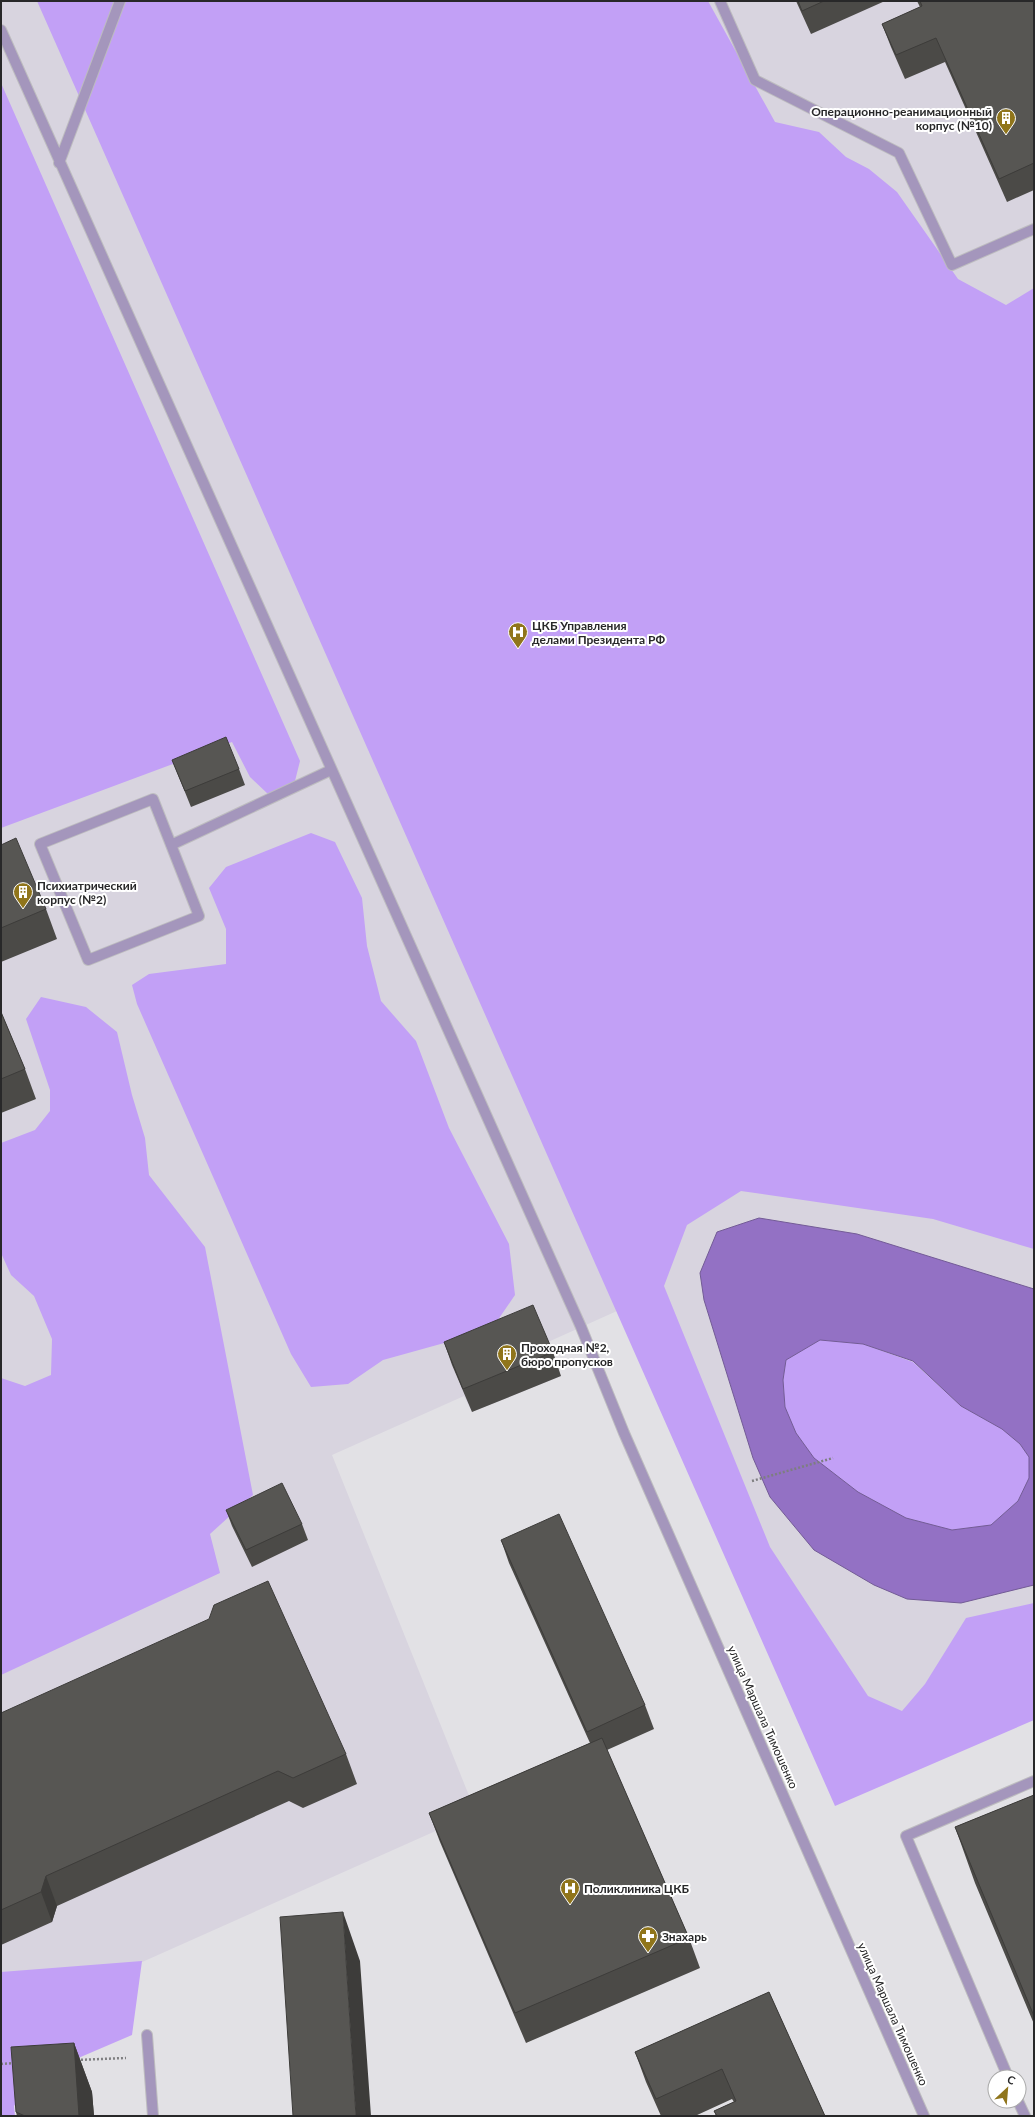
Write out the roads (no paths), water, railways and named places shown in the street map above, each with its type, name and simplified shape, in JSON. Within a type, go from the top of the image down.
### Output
[{"type":"lane","points":[[59,163],[120,1]]},
{"type":"lane","points":[[720,1],[755,80],[899,153],[952,265],[1034,229]]},
{"type":"lane","name":"улица Маршала Тимошенко","points":[[1,30],[59,163],[581,1327],[630,1448],[924,2116]]},
{"type":"lane","points":[[171,845],[331,770]]},
{"type":"lane","points":[[153,799],[171,845],[199,916],[88,960],[40,844],[153,799]]},
{"type":"lane","points":[[1005,2069],[906,1836],[1034,1781]]},
{"type":"lane","points":[[147,2035],[153,2116]]},
{"type":"place","name":"Операционно-реанимационный корпус (№10)","points":[[1006,135]]},
{"type":"place","name":"ЦКБ Управления делами Президента РФ","points":[[518,649]]},
{"type":"place","name":"Психиатрический корпус (№2)","points":[[23,909]]},
{"type":"place","name":"Проходная №2, бюро пропусков","points":[[507,1371]]},
{"type":"place","name":"Поликлиника ЦКБ","points":[[570,1905]]},
{"type":"place","name":"Знахарь","points":[[648,1953]]}]
